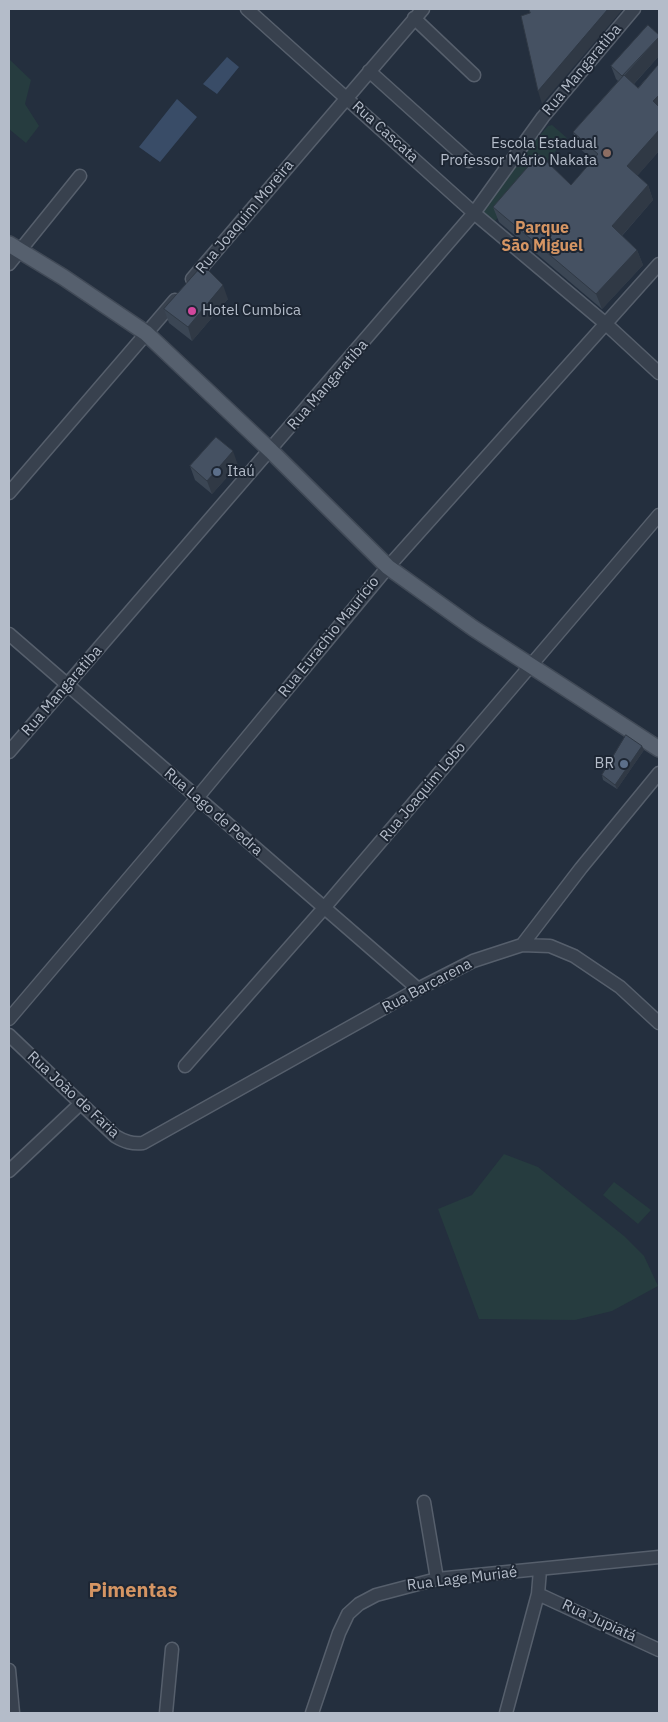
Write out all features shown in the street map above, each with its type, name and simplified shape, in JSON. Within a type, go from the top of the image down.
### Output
[{"type":"main road","points":[[15,247],[146,333],[271,451],[388,566],[425,595],[659,749]]},
{"type":"street","name":"Rua Cascata","points":[[247,9],[474,213],[606,324],[659,373]]},
{"type":"street","name":"Rua Mangaratiba","points":[[9,752],[271,451],[474,213],[542,117],[634,9]]},
{"type":"street","name":"Rua Joaquim Moreira","points":[[9,493],[419,14]]},
{"type":"street","points":[[419,14],[474,75]]},
{"type":"street","points":[[369,71],[469,161]]},
{"type":"street","points":[[9,264],[15,247],[80,176]]},
{"type":"street","name":"Rua Eurachio Maurício","points":[[9,1018],[197,798],[388,566],[659,264]]},
{"type":"street","name":"Rua Joaquim Lobo","points":[[185,1066],[324,908],[659,515]]},
{"type":"street","name":"Rua Lago de Pedra","points":[[9,634],[418,989]]},
{"type":"street","points":[[522,945],[587,860],[659,773]]},
{"type":"street","points":[[522,945],[550,946],[574,956],[620,987],[659,1023]]},
{"type":"street","name":"Rua Barcarena","points":[[143,1143],[418,989],[473,961],[522,945]]},
{"type":"street","name":"Rua João de Faria","points":[[9,1035],[80,1104],[121,1140],[130,1143],[143,1143]]},
{"type":"street","points":[[9,1171],[80,1104]]},
{"type":"street","points":[[424,1502],[437,1579]]},
{"type":"street","name":"Rua Lage Muriaé","points":[[312,1713],[339,1633],[348,1614],[359,1604],[376,1595],[437,1579],[659,1557]]},
{"type":"street","points":[[506,1713],[538,1594],[540,1570]]},
{"type":"street","name":"Rua Jupiatá","points":[[538,1594],[659,1650]]},
{"type":"street","points":[[166,1713],[172,1649]]},
{"type":"street","points":[[9,1670],[13,1713]]},
{"type":"green space","points":[[9,59],[31,80],[25,104],[39,126],[26,143],[9,129]]},
{"type":"green space","points":[[552,125],[567,138],[495,221],[482,211],[518,161],[548,126]]},
{"type":"green space","points":[[504,1154],[538,1167],[624,1236],[644,1256],[658,1286],[612,1311],[575,1320],[479,1319],[438,1209],[472,1195]]},
{"type":"green space","points":[[614,1182],[651,1210],[638,1224],[603,1195]]},
{"type":"water","points":[[227,57],[239,67],[217,94],[203,84]]},
{"type":"water","points":[[177,99],[197,117],[160,162],[139,147]]},
{"type":"building","points":[[529,9],[608,9],[538,91],[521,16],[530,13]]},
{"type":"building","points":[[648,25],[659,37],[622,76],[611,66]]},
{"type":"building","points":[[659,64],[659,95],[653,101],[659,107],[659,130],[627,166],[648,185],[612,226],[637,250],[596,294],[493,207],[539,154],[571,185],[598,154],[573,132],[624,75],[638,88]]},
{"type":"building","points":[[203,265],[223,285],[188,327],[164,309]]},
{"type":"building","points":[[216,437],[233,451],[207,481],[190,466]]},
{"type":"building","name":"BR","points":[[626,735],[642,746],[615,785],[602,775]]},
{"type":"place","name":"Escola Estadual Professor Mário Nakata","points":[[607,153]]},
{"type":"place","name":"Hotel Cumbica","points":[[192,311]]},
{"type":"place","name":"Itaú","points":[[217,472]]},
{"type":"place","name":"BR","points":[[624,764]]},
{"type":"district","name":"Parque São Miguel","points":[[542,237]]},
{"type":"district","name":"Pimentas","points":[[133,1591]]}]
